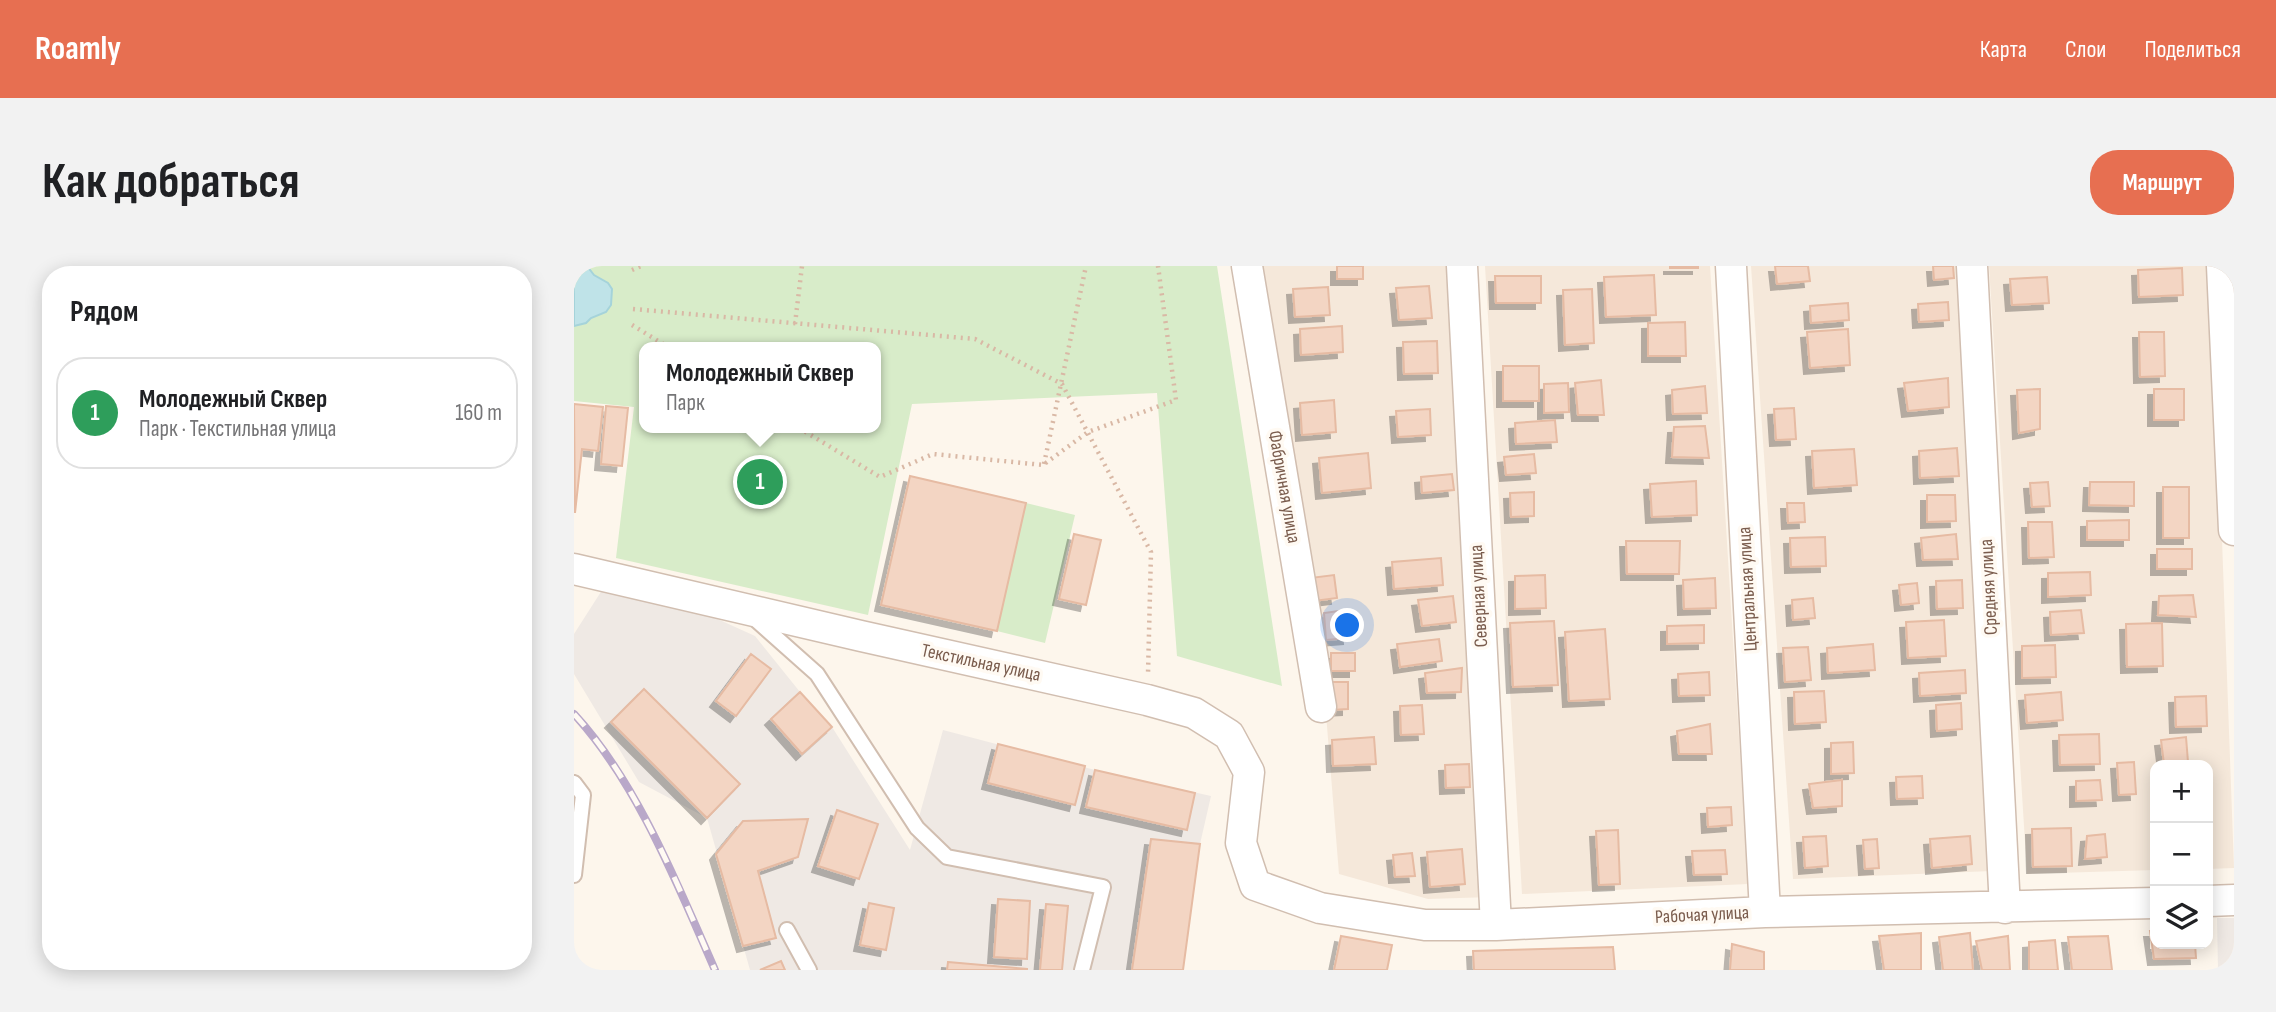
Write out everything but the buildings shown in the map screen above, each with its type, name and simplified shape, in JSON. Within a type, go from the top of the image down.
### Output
[{"type":"street","name":"Фабричная улица","points":[[1247,266],[1321,708]]},
{"type":"street","name":"Северная улица","points":[[1462,266],[1496,925]]},
{"type":"street","name":"Центральная улица","points":[[1731,266],[1765,912]]},
{"type":"street","name":"Средняя улица","points":[[1972,266],[2006,908]]},
{"type":"street","points":[[2222,266],[2234,530]]},
{"type":"street","name":"Текстильная улица","points":[[574,569],[1194,713],[1229,735],[1249,772],[1241,843],[1255,885]]},
{"type":"street","name":"Рабочая улица","points":[[1255,885],[1320,908],[1424,925],[1496,925],[1765,912],[2150,903]]},
{"type":"street","points":[[2213,901],[2234,900]]},
{"type":"lane","points":[[742,607],[817,674],[917,828],[947,857],[1103,887],[1082,970]]},
{"type":"lane","points":[[574,783],[583,795],[574,876]]},
{"type":"lane","points":[[787,930],[809,970]]},
{"type":"path","points":[[632,270],[641,266]]},
{"type":"path","points":[[795,324],[802,266]]},
{"type":"path","points":[[1043,465],[1086,266]]},
{"type":"path","points":[[807,433],[880,477],[933,454],[1043,465],[1088,432],[1176,400],[1158,266]]},
{"type":"path","points":[[633,309],[975,339],[1062,383],[1151,552],[1147,700]]},
{"type":"path","points":[[632,325],[660,342]]},
{"type":"shaded area","points":[[1259,266],[1447,266],[1491,897],[1428,899],[1339,874],[1326,714]]},
{"type":"shaded area","points":[[1485,266],[1710,266],[1748,884],[1522,894]]},
{"type":"shaded area","points":[[1751,266],[1957,266],[1992,871],[1793,879]]},
{"type":"shaded area","points":[[1989,266],[2212,266],[2234,868],[2213,869],[2213,760],[2150,760],[2150,870],[2027,874]]},
{"type":"shaded area","points":[[604,587],[702,612],[755,636],[832,727],[910,850],[943,730],[1095,770],[1211,796],[1200,844],[1183,970],[750,970],[707,818],[639,782],[574,674],[574,634]]},
{"type":"shaded area","points":[[2217,918],[2234,918],[2234,970],[2218,970]]},
{"type":"green space","points":[[574,266],[1217,266],[1282,686],[1177,656],[1157,393],[912,404],[868,615],[616,558],[634,407],[574,401]]},
{"type":"green space","points":[[1026,503],[1075,515],[1045,643],[997,631]]},
{"type":"water","points":[[574,266],[587,266],[612,289],[611,305],[606,312],[574,326]]},
{"type":"railway","points":[[574,714],[597,741],[637,803],[671,870],[715,970]]},
{"type":"place","name":"Молодежный Сквер","points":[[760,482]]}]
